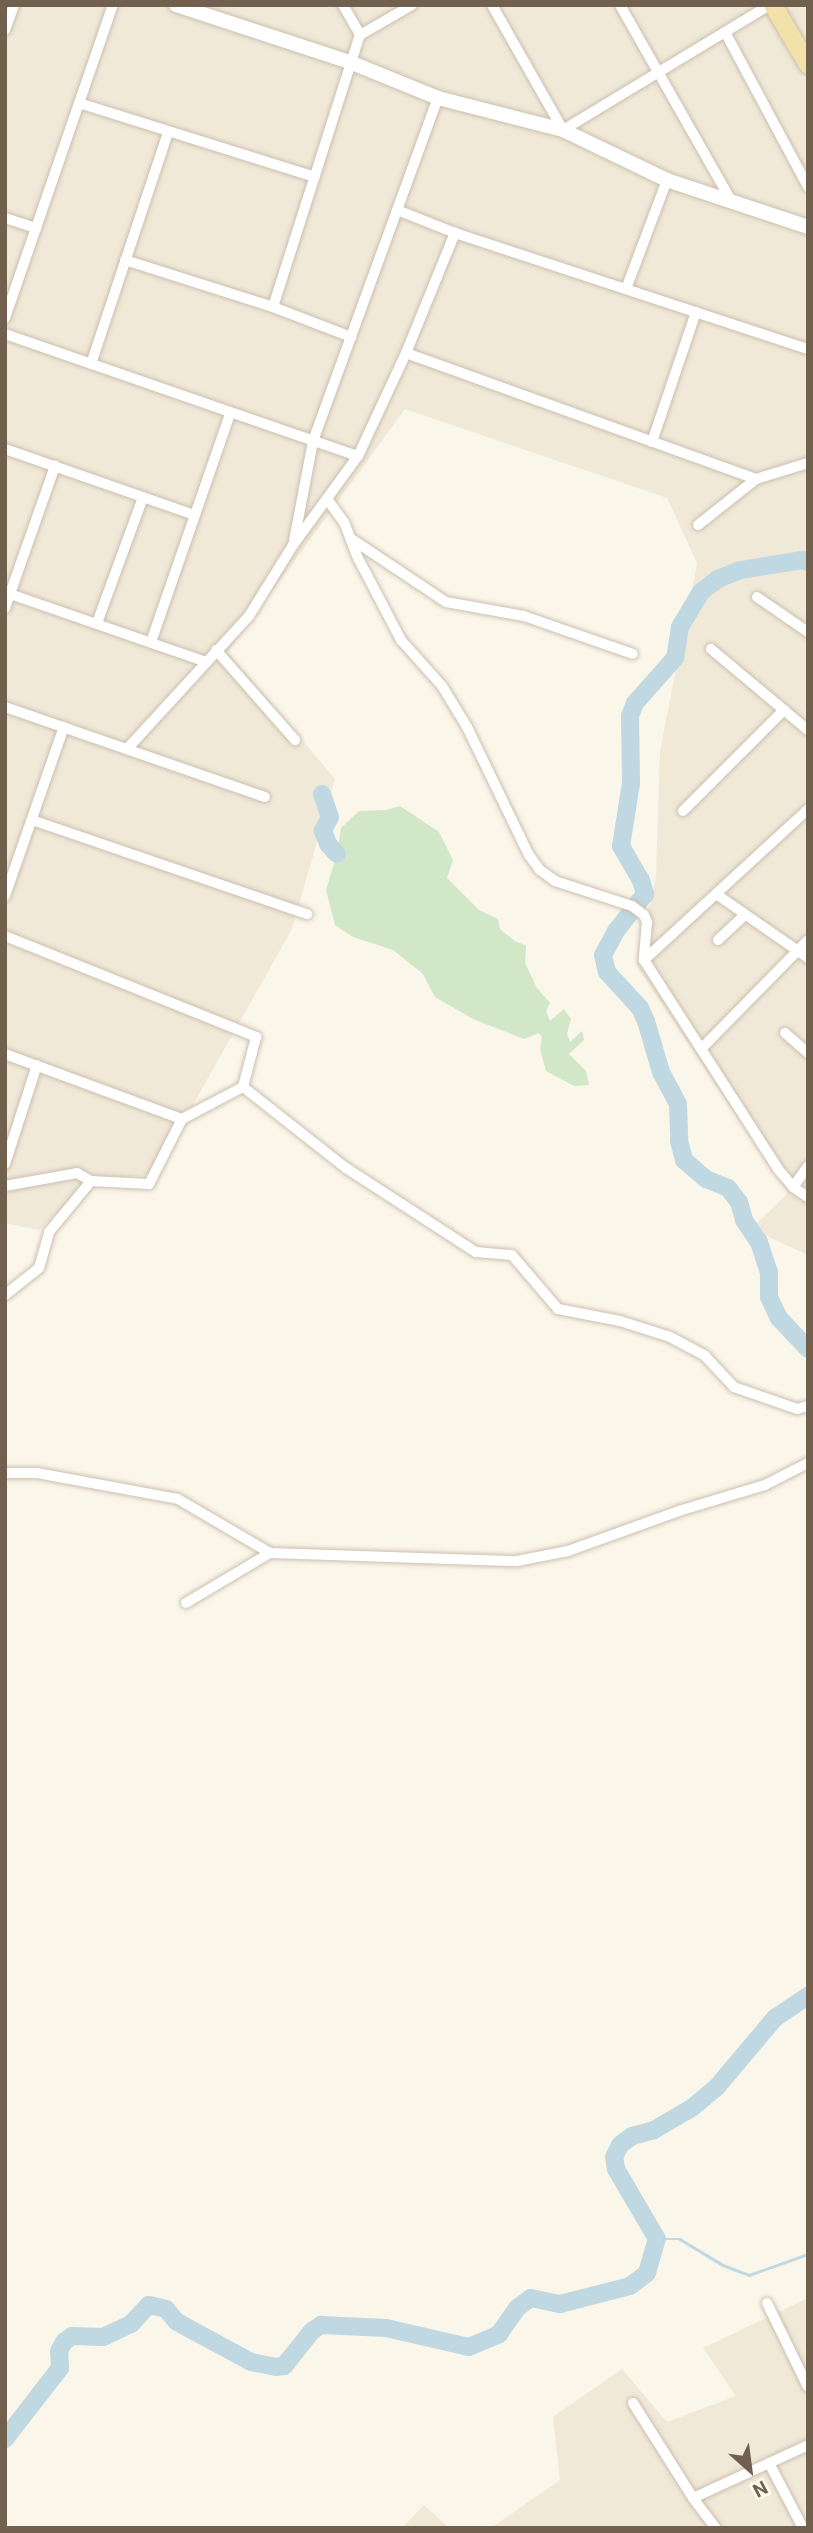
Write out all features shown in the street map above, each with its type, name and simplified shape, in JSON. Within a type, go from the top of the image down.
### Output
[{"type":"main road","points":[[771,5],[808,65]]},
{"type":"street","points":[[5,30],[14,5]]},
{"type":"street","points":[[5,318],[113,5]]},
{"type":"street","points":[[176,5],[352,63],[438,98],[563,130],[667,180],[808,227]]},
{"type":"street","points":[[207,5],[215,19]]},
{"type":"street","points":[[343,5],[360,35]]},
{"type":"street","points":[[273,307],[360,35],[412,5]]},
{"type":"street","points":[[492,5],[563,130]]},
{"type":"street","points":[[620,5],[731,200]]},
{"type":"street","points":[[563,130],[771,5]]},
{"type":"street","points":[[725,32],[808,187]]},
{"type":"street","points":[[293,545],[313,441],[438,98]]},
{"type":"street","points":[[79,103],[167,133],[315,177]]},
{"type":"street","points":[[91,364],[167,133]]},
{"type":"street","points":[[626,289],[667,180]]},
{"type":"street","points":[[397,210],[455,233],[808,349]]},
{"type":"street","points":[[5,218],[36,228]]},
{"type":"street","points":[[127,749],[249,616],[293,545],[358,456],[406,353],[455,233]]},
{"type":"street","points":[[125,260],[273,307],[351,337]]},
{"type":"street","points":[[652,442],[696,312]]},
{"type":"street","points":[[5,334],[230,414],[358,456]]},
{"type":"street","points":[[406,353],[756,479]]},
{"type":"street","points":[[151,642],[230,414]]},
{"type":"street","points":[[5,449],[195,515]]},
{"type":"street","points":[[698,525],[756,479],[808,463]]},
{"type":"street","points":[[5,608],[55,466]]},
{"type":"street","points":[[97,623],[143,497]]},
{"type":"street","points":[[327,499],[352,540],[358,558],[401,640],[442,686],[467,727],[529,855],[555,881],[632,906],[644,915],[647,922],[645,960],[778,1169],[793,1187],[808,1197]]},
{"type":"street","points":[[352,540],[446,602],[524,616],[633,654]]},
{"type":"street","points":[[10,594],[206,662]]},
{"type":"street","points":[[757,597],[808,632]]},
{"type":"street","points":[[711,649],[808,730]]},
{"type":"street","points":[[216,650],[295,740]]},
{"type":"street","points":[[5,707],[265,797]]},
{"type":"street","points":[[683,811],[784,710]]},
{"type":"street","points":[[5,896],[64,727]]},
{"type":"street","points":[[645,960],[808,809]]},
{"type":"street","points":[[32,820],[307,914]]},
{"type":"street","points":[[716,894],[808,958]]},
{"type":"street","points":[[718,940],[745,915]]},
{"type":"street","points":[[5,936],[256,1037],[243,1087],[182,1119],[149,1184],[91,1181],[77,1173],[5,1186]]},
{"type":"street","points":[[702,1048],[808,940]]},
{"type":"street","points":[[785,1033],[808,1053]]},
{"type":"street","points":[[5,1054],[182,1119]]},
{"type":"street","points":[[5,1164],[37,1065]]},
{"type":"street","points":[[243,1087],[346,1168],[476,1252],[512,1255],[558,1309],[620,1321],[670,1337],[705,1356],[734,1387],[797,1409],[808,1406]]},
{"type":"street","points":[[793,1187],[808,1166]]},
{"type":"street","points":[[5,1295],[39,1268],[49,1232],[91,1181]]},
{"type":"street","points":[[5,1473],[37,1473],[178,1499],[270,1553],[517,1562],[568,1551],[682,1510],[765,1485],[808,1462]]},
{"type":"street","points":[[186,1603],[270,1553]]},
{"type":"street","points":[[767,2303],[806,2380]]},
{"type":"street","points":[[633,2403],[693,2498],[716,2528]]},
{"type":"street","points":[[693,2498],[808,2445]]},
{"type":"street","points":[[769,2463],[803,2528]]},
{"type":"shaded area","points":[[5,5],[808,5],[808,1255],[751,1229],[788,1193],[636,965],[656,876],[660,751],[697,563],[667,498],[405,409],[228,652],[335,779],[292,929],[154,1174],[87,1182],[39,1230],[5,1223]]},
{"type":"shaded area","points":[[808,2298],[808,2528],[491,2528],[560,2480],[553,2417],[622,2369],[667,2422],[736,2396],[703,2348]]},
{"type":"shaded area","points":[[424,2505],[449,2528],[402,2528]]},
{"type":"green space","points":[[400,806],[439,832],[453,860],[447,878],[479,910],[498,919],[500,929],[516,942],[526,945],[525,963],[537,988],[550,1003],[546,1011],[550,1021],[564,1009],[571,1019],[567,1034],[570,1042],[582,1031],[584,1040],[569,1054],[586,1071],[589,1085],[574,1086],[546,1071],[540,1049],[542,1037],[539,1033],[524,1039],[473,1019],[435,997],[423,974],[393,950],[353,937],[335,925],[326,890],[337,854],[341,828],[359,811],[386,810]]},
{"type":"waterway","points":[[808,562],[802,560],[741,570],[718,579],[701,592],[680,627],[675,658],[635,703],[630,716],[631,783],[621,846],[641,880],[645,894],[616,931],[603,955],[607,972],[640,1008],[646,1021],[661,1072],[678,1104],[679,1141],[684,1160],[706,1179],[728,1188],[739,1202],[744,1220],[759,1242],[769,1272],[769,1297],[779,1318],[808,1349]]},
{"type":"waterway","points":[[322,794],[330,817],[323,831],[328,844],[337,854]]},
{"type":"waterway","points":[[5,2439],[60,2368],[59,2351],[64,2342],[72,2336],[103,2337],[131,2324],[149,2305],[166,2309],[177,2322],[251,2362],[276,2367],[284,2366],[312,2331],[321,2325],[386,2328],[469,2347],[499,2334],[517,2308],[531,2298],[560,2304],[630,2286],[647,2273],[657,2239],[616,2169],[614,2157],[620,2145],[632,2136],[654,2130],[693,2107],[716,2088],[775,2018],[808,1996]]},
{"type":"waterway","points":[[657,2239],[680,2239],[723,2265],[749,2275],[808,2254]]}]
